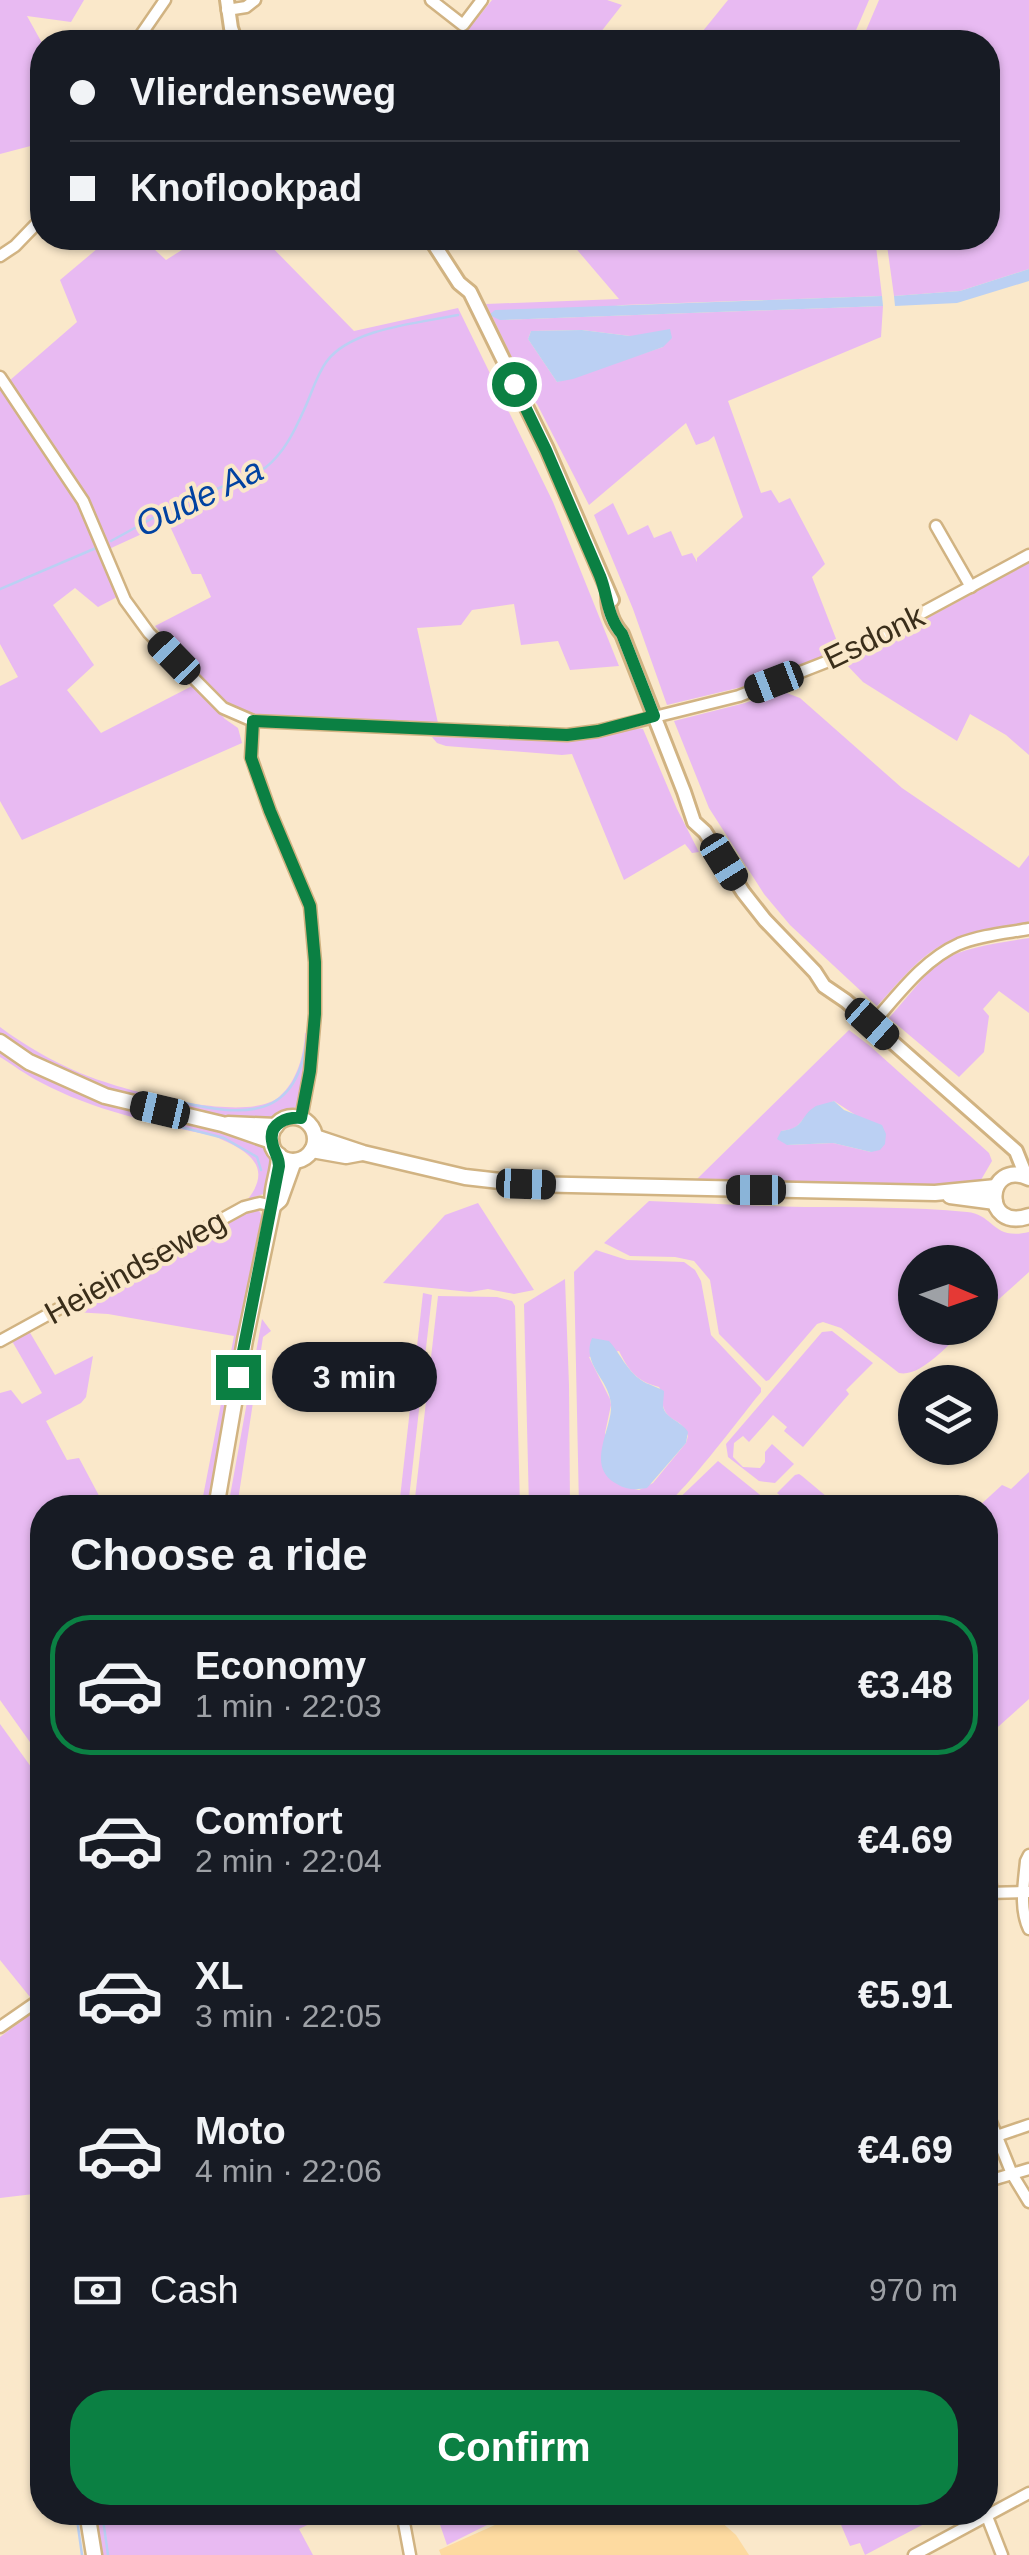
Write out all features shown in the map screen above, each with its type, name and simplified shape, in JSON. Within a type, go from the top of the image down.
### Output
[{"type":"main road","points":[[0,1042],[29,1062],[105,1096],[222,1124],[280,1146],[308,1156],[314,1144],[311,1126],[301,1118],[287,1118],[280,1146],[279,1166],[271,1198],[273,1206],[244,1340],[218,1495]]},
{"type":"main road","points":[[314,1144],[346,1156],[363,1153],[465,1177],[526,1184],[995,1194],[1022,1176]]},
{"type":"main road","points":[[995,1194],[1000,1212],[1008,1218],[1029,1216]]},
{"type":"main road","points":[[89,2525],[94,2555]]},
{"type":"street","points":[[144,30],[164,0]]},
{"type":"street","points":[[233,30],[227,5],[246,7],[255,0]]},
{"type":"street","points":[[431,0],[463,25],[482,0]]},
{"type":"street","points":[[0,256],[30,230]]},
{"type":"street","points":[[438,250],[470,292],[546,450],[620,617],[622,634],[694,822],[705,832],[765,920],[815,972],[839,989],[846,1001],[1010,1147],[1022,1176]]},
{"type":"street","points":[[0,377],[83,502],[125,600],[149,633],[222,708],[253,721],[251,758],[310,906],[315,1014],[301,1118]]},
{"type":"street","points":[[936,526],[972,587]]},
{"type":"street","name":"Esdonk","points":[[253,721],[567,735],[598,731],[738,696],[844,655],[1029,555]]},
{"type":"street","points":[[872,1024],[932,960],[980,937],[1029,929]]},
{"type":"street","name":"Heieindseweg","points":[[0,1341],[244,1208],[260,1203],[273,1206]]},
{"type":"street","points":[[1029,1855],[1023,1915],[1029,1928]]},
{"type":"street","points":[[998,1893],[1027,1892]]},
{"type":"street","points":[[0,2027],[30,2006]]},
{"type":"street","points":[[998,2136],[1029,2126]]},
{"type":"street","points":[[998,2150],[1029,2202]]},
{"type":"street","points":[[998,2178],[1029,2169]]},
{"type":"street","points":[[998,2508],[1029,2493]]},
{"type":"street","points":[[404,2525],[410,2555]]},
{"type":"street","points":[[914,2555],[967,2525]]},
{"type":"street","points":[[990,2525],[1002,2555]]},
{"type":"shaded area","points":[[0,0],[84,0],[71,22],[27,16],[35,30],[30,30],[30,146],[0,154]]},
{"type":"shaded area","points":[[492,0],[607,0],[622,5],[602,30],[468,30]]},
{"type":"shaded area","points":[[728,0],[869,0],[856,30],[704,30]]},
{"type":"shaded area","points":[[879,0],[1029,0],[1029,269],[960,291],[894,296],[888,250],[1000,250],[1000,30],[866,30]]},
{"type":"shaded area","points":[[96,250],[155,250],[166,260],[182,250],[275,250],[354,331],[458,308],[553,502],[619,666],[570,670],[558,641],[521,645],[514,604],[472,610],[461,625],[417,628],[438,723],[245,714],[228,706],[155,626],[211,597],[201,574],[192,574],[168,522],[109,549],[81,487],[9,381],[77,322],[60,280]]},
{"type":"shaded area","points":[[577,250],[876,250],[882,296],[623,305],[500,320],[883,306],[881,337],[728,401],[761,493],[771,490],[779,503],[790,498],[825,564],[812,577],[840,649],[746,686],[667,705],[594,515],[613,503],[628,535],[648,525],[654,538],[671,531],[682,556],[692,553],[697,562],[743,517],[714,436],[696,445],[686,423],[589,505],[486,304],[619,299]],"holes":[[[582,330],[630,336],[663,347],[557,382],[528,339],[531,331]]]},
{"type":"shaded area","points":[[0,385],[57,467],[121,595],[98,607],[75,588],[53,605],[94,665],[67,690],[101,733],[194,685],[238,728],[242,743],[22,840],[0,801],[0,686],[18,677],[0,644]]},
{"type":"shaded area","points":[[1029,563],[1029,755],[1006,735],[970,714],[957,741],[863,682],[845,663]]},
{"type":"shaded area","points":[[784,692],[800,698],[902,788],[1019,868],[1029,855],[1029,924],[974,934],[942,945],[915,965],[877,1006],[790,925],[764,894],[709,808],[674,721]]},
{"type":"shaded area","points":[[643,729],[699,852],[692,853],[685,844],[624,880],[572,754],[446,746],[432,737],[584,740]]},
{"type":"shaded area","points":[[1029,938],[1029,1013],[999,991],[983,1009],[989,1016],[984,1052],[959,1077],[889,1018],[936,963],[969,949]]},
{"type":"shaded area","points":[[0,1027],[49,1058],[98,1080],[182,1102],[241,1107],[264,1104],[280,1096],[298,1067],[305,1033],[312,1034],[299,1102],[267,1122],[215,1116],[104,1089],[56,1070],[0,1037]]},
{"type":"shaded area","points":[[849,1030],[989,1153],[992,1161],[978,1185],[938,1189],[697,1179]],"holes":[[[834,1101],[854,1114],[871,1152],[833,1143],[787,1145],[781,1131],[795,1127],[811,1111]]]},
{"type":"shaded area","points":[[0,1050],[43,1076],[123,1107],[136,1116],[217,1128],[265,1143],[274,1159],[267,1193],[248,1199],[256,1187],[257,1167],[236,1146],[214,1136],[125,1115],[82,1101],[25,1073],[0,1057]]},
{"type":"shaded area","points":[[649,1201],[967,1212],[1008,1233],[1029,1232],[1029,1272],[998,1300],[998,1245],[898,1245],[898,1345],[949,1345],[924,1365],[898,1365],[898,1372],[841,1328],[823,1322],[766,1381],[719,1334],[710,1280],[694,1261],[630,1256],[604,1243]]},
{"type":"shaded area","points":[[478,1203],[534,1290],[514,1294],[488,1289],[470,1292],[383,1283],[445,1215]]},
{"type":"shaded area","points":[[254,1208],[260,1212],[263,1221],[212,1495],[203,1495],[234,1336],[108,1314],[74,1312],[72,1307]]},
{"type":"shaded area","points":[[596,1250],[627,1260],[684,1262],[701,1281],[711,1335],[761,1392],[676,1495],[579,1495],[574,1272]],"holes":[[[619,1351],[630,1370],[659,1387],[665,1411],[683,1426],[688,1436],[653,1483],[639,1490],[629,1488],[605,1433],[610,1399],[589,1357]]]},
{"type":"shaded area","points":[[565,1279],[570,1495],[529,1495],[524,1304]]},
{"type":"shaded area","points":[[423,1293],[432,1295],[409,1495],[400,1495]]},
{"type":"shaded area","points":[[438,1296],[512,1301],[520,1495],[415,1495]]},
{"type":"shaded area","points":[[262,1319],[271,1331],[263,1337],[239,1495],[230,1495]]},
{"type":"shaded area","points":[[29,1331],[55,1375],[93,1356],[86,1397],[46,1421],[67,1460],[79,1458],[99,1495],[30,1495],[30,1742],[0,1700],[0,1393],[11,1390],[22,1404],[42,1393],[12,1341]]},
{"type":"shaded area","points":[[832,1331],[873,1363],[846,1390],[849,1394],[803,1447],[773,1415],[749,1442],[743,1436],[734,1443],[733,1457],[743,1467],[760,1468],[772,1444],[794,1464],[775,1483],[759,1481],[728,1457],[726,1444],[822,1332]]},
{"type":"shaded area","points":[[718,1461],[760,1495],[683,1495]]},
{"type":"shaded area","points":[[1029,1472],[1029,1699],[998,1727],[998,1495],[991,1495],[1002,1485],[1011,1489]]},
{"type":"shaded area","points":[[799,1474],[824,1495],[777,1493]]},
{"type":"shaded area","points":[[0,1724],[30,1765],[30,1997],[0,1960]]},
{"type":"shaded area","points":[[30,2014],[30,2194],[0,2198],[0,2037]]},
{"type":"shaded area","points":[[95,2525],[307,2525],[299,2529],[313,2555],[100,2555]]},
{"type":"shaded area","points":[[440,2525],[487,2525],[447,2545]]},
{"type":"shaded area","points":[[495,2525],[725,2525],[749,2555],[441,2555],[439,2550]]},
{"type":"shaded area","points":[[841,2525],[922,2525],[865,2555],[860,2543],[850,2546]]},
{"type":"water","points":[[1029,269],[1029,281],[957,303],[895,306],[894,296],[960,291]]},
{"type":"water","points":[[882,296],[883,306],[500,320],[489,315],[495,310]]},
{"type":"water","points":[[670,329],[672,338],[663,347],[557,382],[528,339],[531,331],[582,330],[630,336]]},
{"type":"water","points":[[834,1101],[844,1110],[882,1125],[886,1134],[880,1150],[871,1152],[833,1143],[787,1145],[777,1139],[781,1131],[795,1127],[816,1106]]},
{"type":"water","points":[[592,1338],[609,1341],[636,1376],[664,1391],[664,1410],[688,1432],[686,1443],[647,1488],[620,1486],[602,1467],[611,1404],[590,1356]]},
{"type":"waterway","name":"Oude Aa","points":[[111,541],[162,513],[265,468],[288,442],[320,372],[338,350],[369,334],[458,315]]},
{"type":"waterway","name":"Oude Aa","points":[[0,589],[96,548]]},
{"type":"waterway","points":[[176,1101],[224,1110],[264,1107],[293,1084],[307,1035]]},
{"type":"waterway","points":[[177,1126],[224,1138],[257,1157],[261,1170]]},
{"type":"waterway","points":[[78,2525],[82,2555]]},
{"type":"waterway","points":[[104,2525],[108,2555]]},
{"type":"route","points":[[238,1377],[279,1166],[279,1156],[272,1146],[273,1131],[287,1118],[301,1118],[315,1014],[310,906],[251,758],[253,721],[567,735],[654,716],[622,634],[614,625],[600,576],[514,384]]}]
